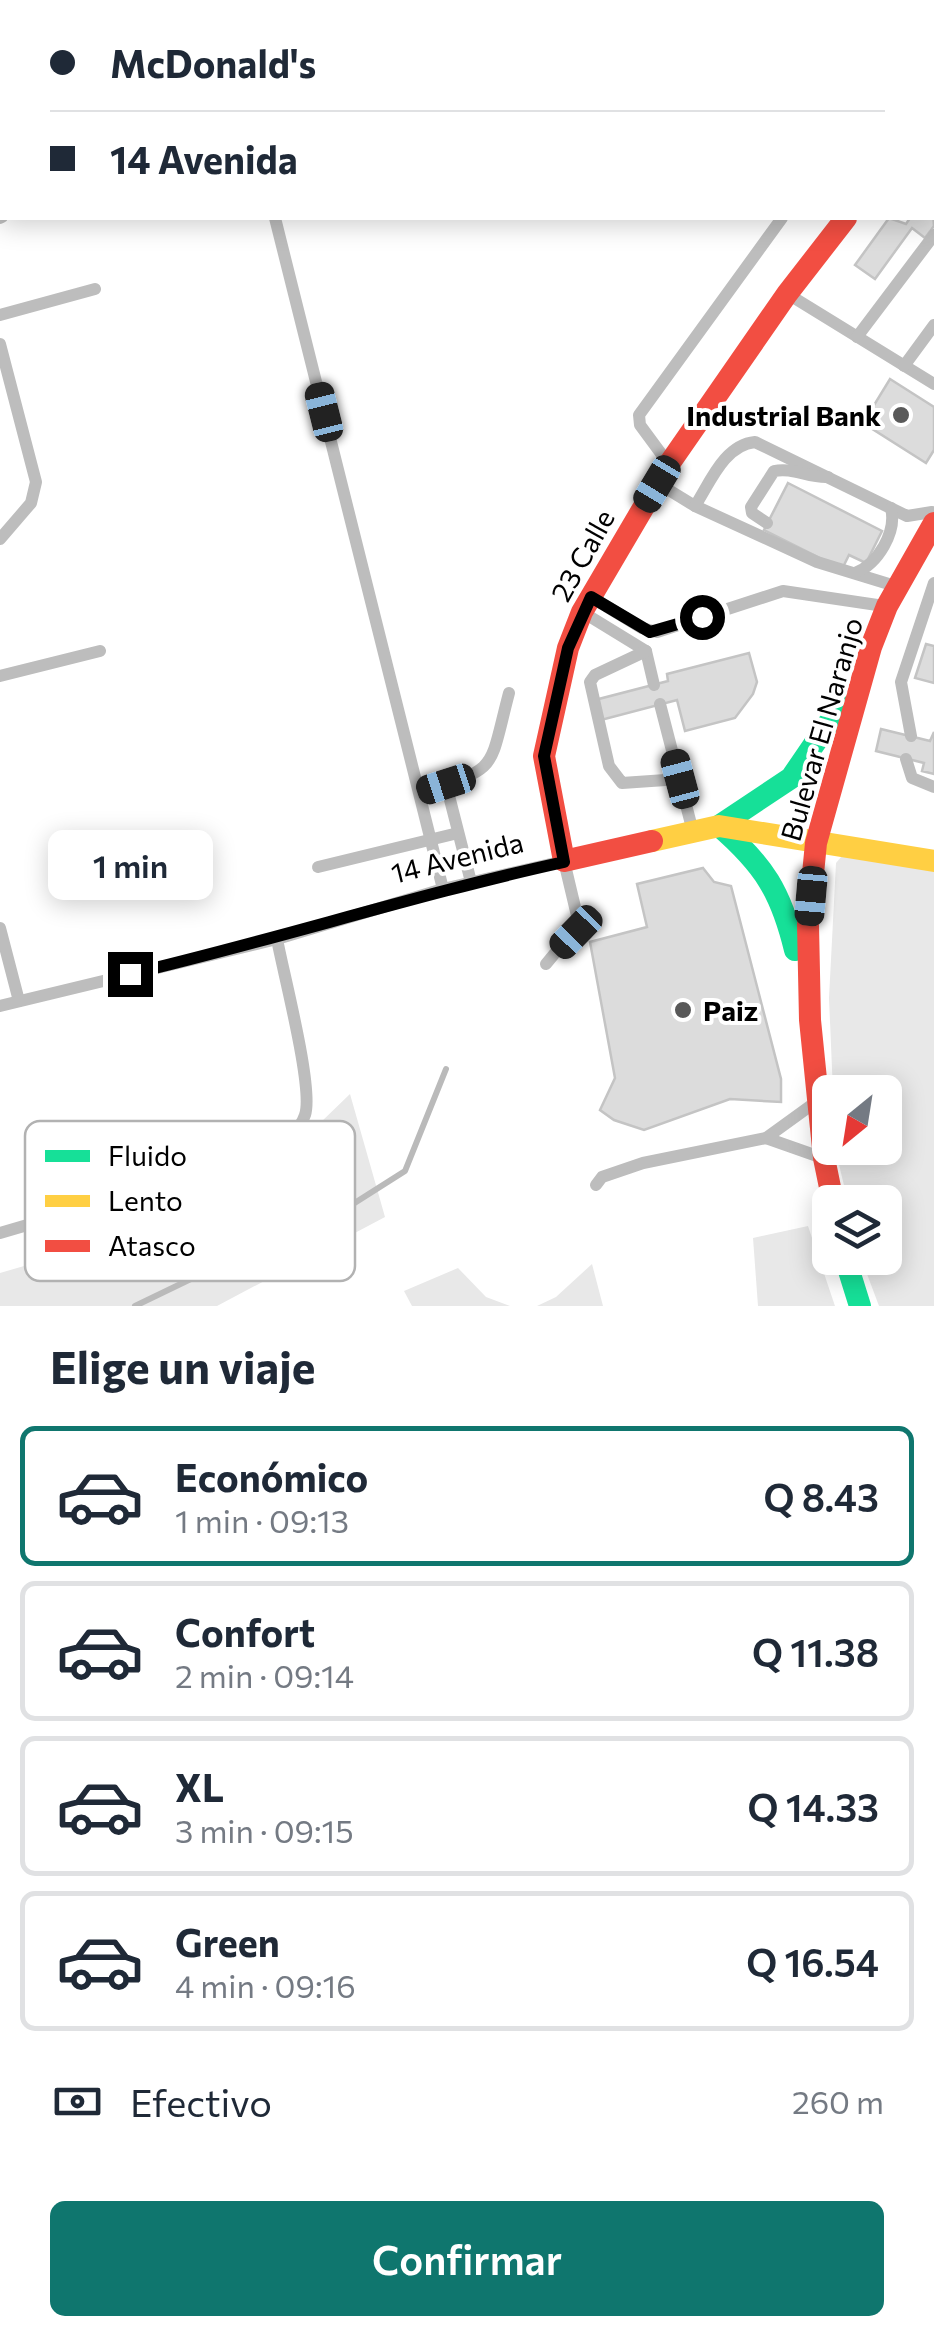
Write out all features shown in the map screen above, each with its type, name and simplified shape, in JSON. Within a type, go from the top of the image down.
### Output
[{"type":"main road","name":"23 Calle","points":[[564,862],[544,756],[568,648],[586,605],[663,474],[787,294],[844,220]]},
{"type":"main road","name":"Bulevar El Naranjo","points":[[815,1075],[808,926],[816,843],[863,670],[893,597],[934,523]]},
{"type":"main road","points":[[810,1020],[781,895],[754,857],[719,826],[799,769],[863,670]]},
{"type":"main road","name":"14 Avenida","points":[[564,862],[719,826],[934,861]]},
{"type":"main road","points":[[850,1275],[860,1306]]},
{"type":"lane","points":[[280,220],[443,889]]},
{"type":"lane","points":[[777,220],[639,414],[640,425],[663,474],[694,506],[853,574],[893,597]]},
{"type":"lane","points":[[857,337],[934,235]]},
{"type":"lane","points":[[0,314],[94,289]]},
{"type":"lane","points":[[787,294],[934,384]]},
{"type":"lane","points":[[904,366],[934,326]]},
{"type":"lane","points":[[0,344],[36,494],[0,539]]},
{"type":"lane","points":[[694,506],[728,455],[747,443],[762,443],[891,508],[914,517],[934,512]]},
{"type":"lane","points":[[767,523],[752,513],[751,507],[774,470],[787,468],[808,478],[830,477]]},
{"type":"lane","points":[[853,574],[867,568],[878,554],[893,524],[891,508]]},
{"type":"lane","points":[[911,736],[900,682],[934,583]]},
{"type":"lane","points":[[586,605],[657,632],[783,592],[893,597]]},
{"type":"lane","points":[[586,605],[646,651],[654,685]]},
{"type":"lane","points":[[646,651],[595,675],[590,682],[608,766],[622,783],[680,779]]},
{"type":"lane","points":[[0,676],[100,652]]},
{"type":"lane","points":[[420,793],[483,772],[492,759],[509,693]]},
{"type":"lane","points":[[660,704],[692,830]]},
{"type":"lane","points":[[906,759],[912,778],[934,787]]},
{"type":"lane","points":[[446,784],[471,882]]},
{"type":"lane","points":[[318,867],[458,833]]},
{"type":"lane","points":[[546,964],[579,924],[564,862]]},
{"type":"lane","name":"14 Avenida","points":[[0,1006],[277,939],[443,889],[564,862]]},
{"type":"lane","points":[[0,928],[19,1001]]},
{"type":"lane","points":[[277,939],[304,1082],[306,1114],[301,1121]]},
{"type":"lane","points":[[596,1185],[602,1176],[643,1163],[766,1138],[812,1105]]},
{"type":"lane","points":[[766,1138],[812,1154]]},
{"type":"lane","points":[[0,1233],[25,1226]]},
{"type":"shaded area","points":[[842,856],[934,869],[934,1306],[879,1306],[867,1275],[902,1275],[902,1185],[844,1185],[839,1165],[902,1165],[902,1075],[832,1075],[829,998],[836,863]]},
{"type":"shaded area","points":[[350,1094],[385,1217],[355,1233],[355,1121],[322,1121]]},
{"type":"shaded area","points":[[808,1226],[812,1238],[812,1275],[825,1275],[835,1306],[758,1306],[753,1238]]},
{"type":"shaded area","points":[[592,1264],[603,1306],[537,1306],[556,1297]]},
{"type":"shaded area","points":[[25,1266],[25,1281],[264,1281],[217,1306],[0,1306],[0,1273]]},
{"type":"shaded area","points":[[458,1268],[486,1297],[510,1306],[412,1306],[404,1291]]},
{"type":"building","points":[[888,220],[906,224],[909,220],[934,220],[934,226],[925,238],[912,228],[875,279],[855,265]]},
{"type":"building","name":"Industrial Bank","points":[[890,379],[934,407],[934,450],[926,463],[863,423]]},
{"type":"building","points":[[788,483],[882,531],[866,563],[849,555],[842,569],[764,530]]},
{"type":"building","points":[[926,644],[934,646],[934,683],[915,678]]},
{"type":"building","points":[[749,653],[757,682],[735,718],[685,731],[677,700],[601,720],[595,700],[668,681],[667,674]]},
{"type":"building","points":[[881,729],[930,741],[934,732],[934,774],[922,771],[924,763],[876,751]]},
{"type":"building","name":"Paiz","points":[[703,868],[714,882],[731,886],[781,1079],[781,1102],[730,1099],[644,1130],[614,1120],[600,1110],[615,1078],[590,942],[647,927],[637,884]]},
{"type":"waterway","points":[[355,1203],[405,1171],[446,1069]]},
{"type":"waterway","points":[[135,1306],[187,1281]]},
{"type":"traffic: fast","points":[[795,950],[784,912],[769,881],[719,826],[791,778],[843,702]]},
{"type":"traffic: fast","points":[[850,1275],[860,1306]]},
{"type":"traffic: slow","points":[[652,841],[719,826],[934,861]]},
{"type":"traffic: jam","points":[[652,841],[564,861],[544,756],[568,648],[582,612],[669,464],[787,294],[844,220]]},
{"type":"traffic: jam","points":[[830,1185],[810,1020],[808,925],[816,843],[871,647],[887,606],[934,523]]},
{"type":"place","name":"Industrial Bank","points":[[901,415]]},
{"type":"place","name":"Paiz","points":[[683,1010]]},
{"type":"route","points":[[130,974],[277,939],[443,889],[564,862],[544,756],[568,648],[582,612],[591,597],[650,632],[702,617]]}]
